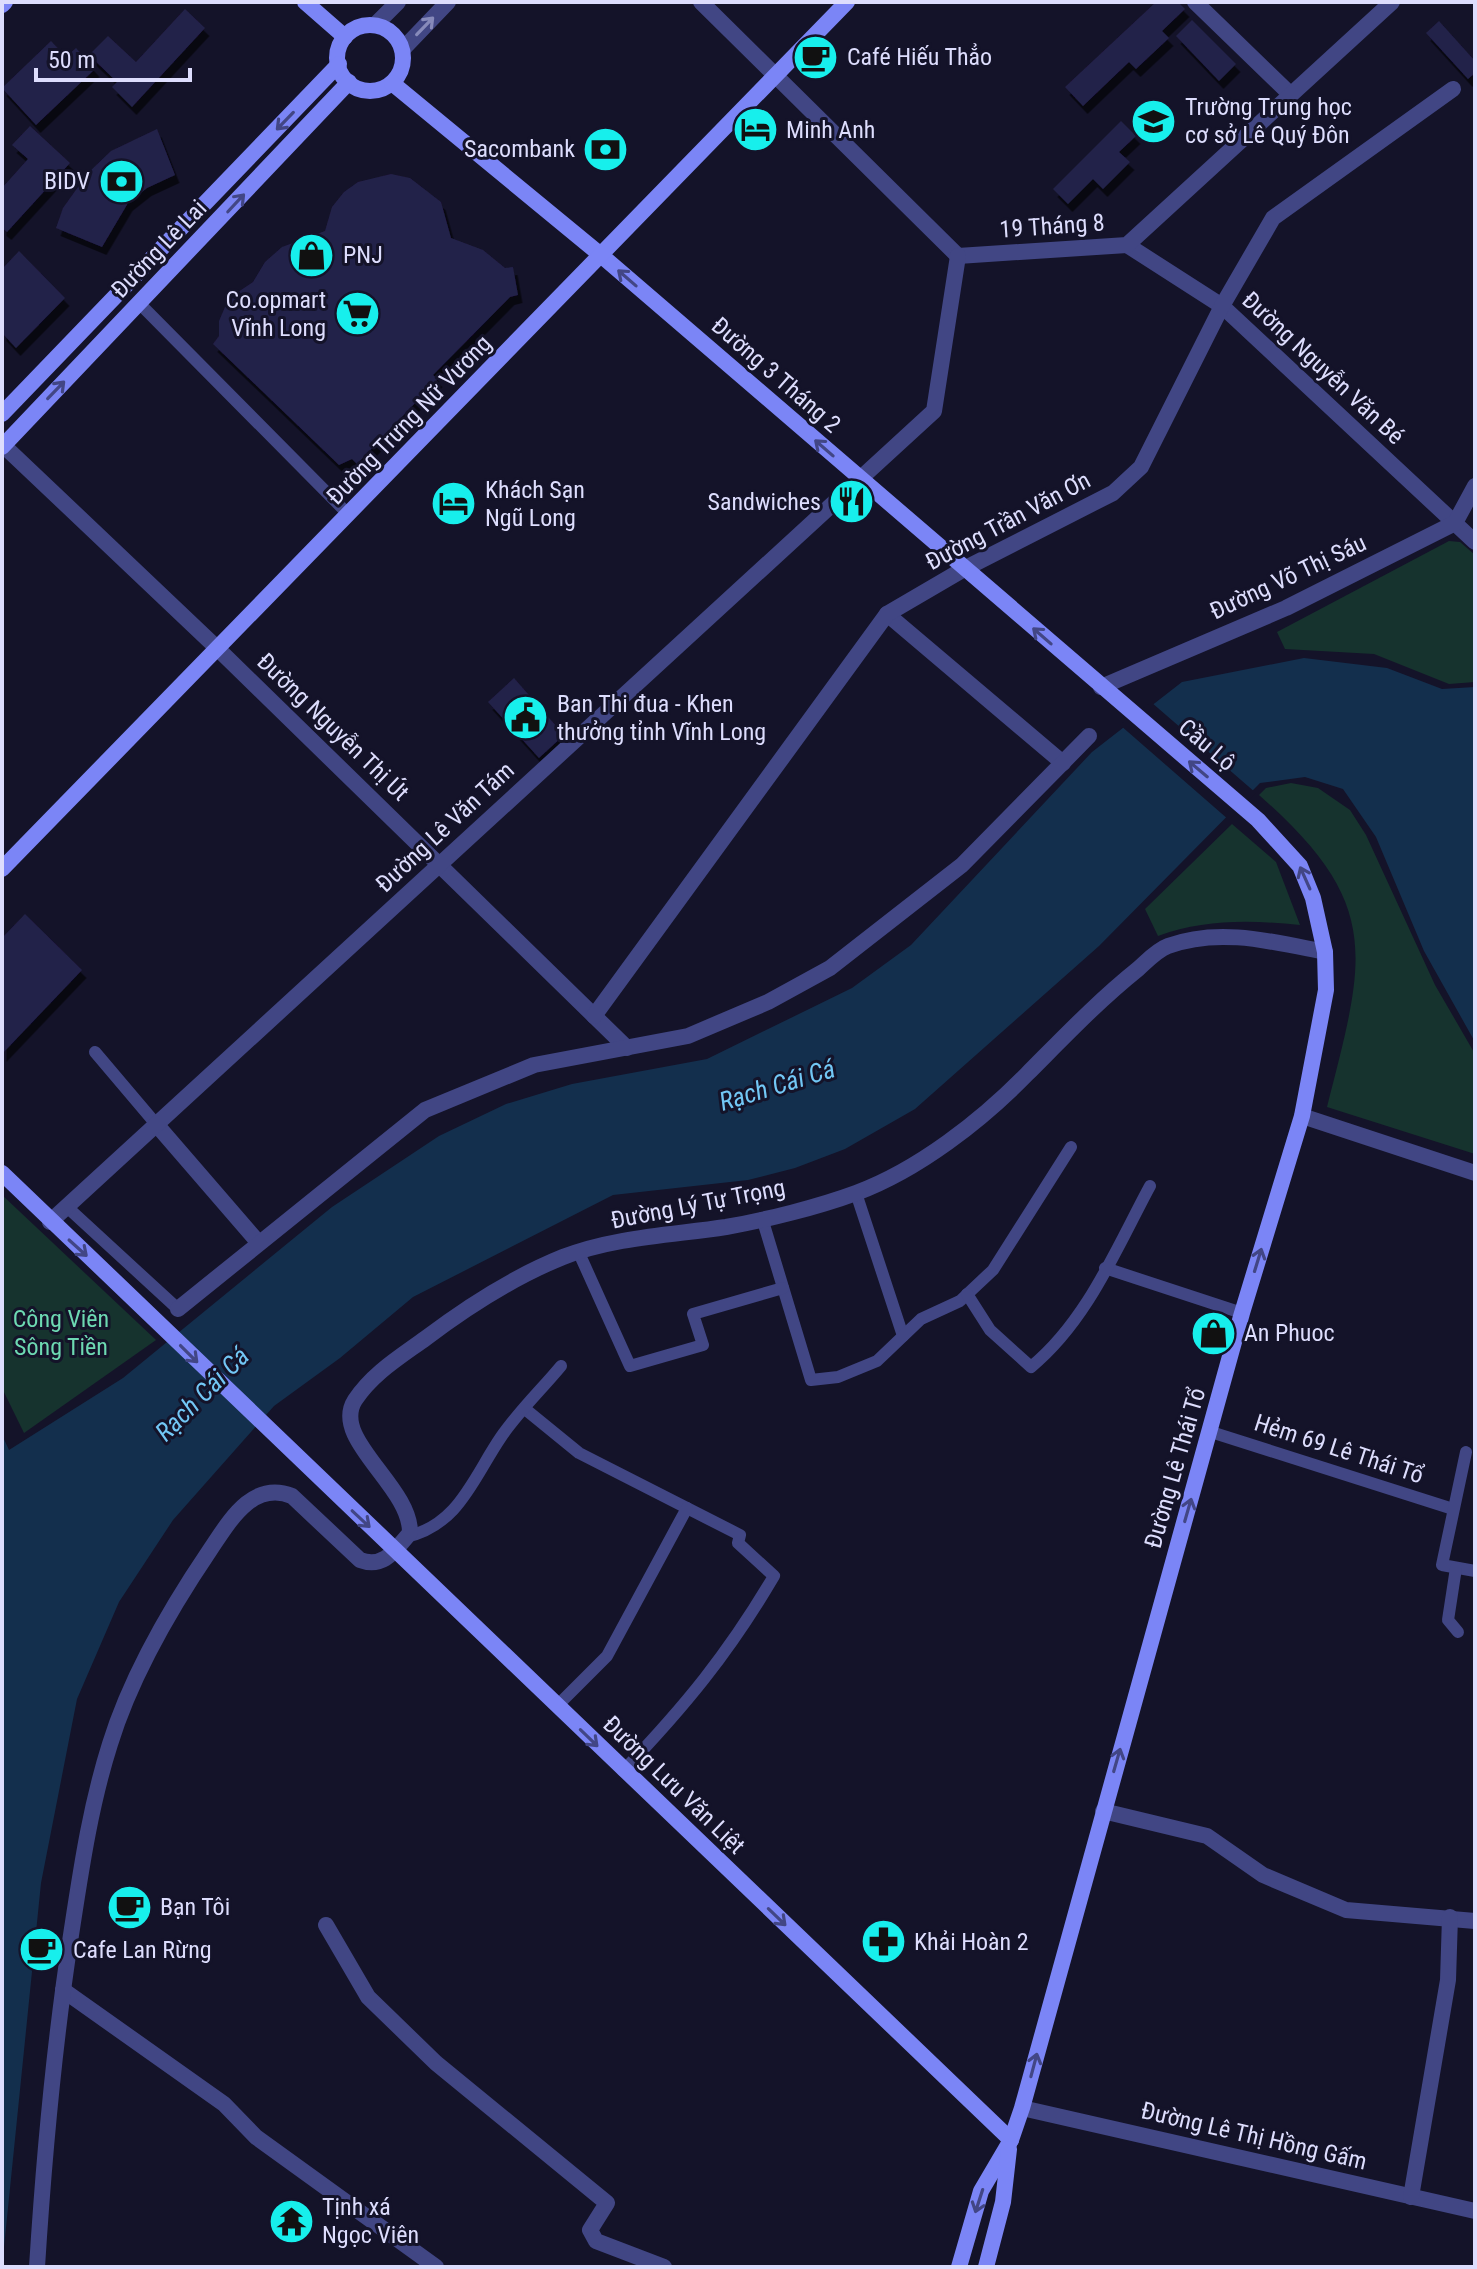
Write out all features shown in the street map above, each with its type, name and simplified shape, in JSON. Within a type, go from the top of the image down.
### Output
[{"type":"main road","points":[[305,2],[345,37]]},
{"type":"main road","name":"Đường Trưng Nữ Vương","points":[[2,869],[847,2]]},
{"type":"main road","points":[[375,25],[395,36],[402,50],[402,66],[392,83],[373,91],[349,82],[339,64],[340,47],[345,37],[354,29],[375,25]]},
{"type":"main road","name":"Đường Lê Lai","points":[[2,414],[339,64]]},
{"type":"main road","name":"Đường Lê Lai","points":[[2,445],[349,82]]},
{"type":"main road","name":"Đường 3 Tháng 2","points":[[392,83],[602,256],[1125,707]]},
{"type":"main road","name":"Cầu Lộ","points":[[1125,707],[1258,820]]},
{"type":"main road","name":"Đường Lê Thái Tổ","points":[[959,2267],[981,2191],[1011,2140],[1022,2108],[1242,1313],[1302,1116],[1326,990],[1325,952],[1313,898],[1300,866],[1258,820]]},
{"type":"main road","name":"Đường Lưu Văn Liệt","points":[[2,1173],[304,1466],[1011,2140]]},
{"type":"main road","name":"Đường Lê Thái Tổ","points":[[986,2267],[1003,2202],[1011,2140]]},
{"type":"street","points":[[375,25],[398,2]]},
{"type":"street","points":[[402,50],[448,2]]},
{"type":"street","points":[[701,2],[958,256]]},
{"type":"street","points":[[1195,2],[1290,94]]},
{"type":"street","name":"19 Tháng 8","points":[[958,256],[1127,245],[1392,2]]},
{"type":"street","name":"Đường Trần Văn Ơn","points":[[594,1016],[887,614],[964,569],[1113,493],[1141,467],[1222,306],[1273,218],[1453,89]]},
{"type":"street","name":"Đường Nguyễn Văn Bé","points":[[1127,245],[1222,306],[1475,542]]},
{"type":"street","name":"Đường Lê Văn Tám","points":[[50,1222],[934,411],[958,256]]},
{"type":"street","name":"Đường Nguyễn Thị Út","points":[[2,445],[218,649],[627,1048]]},
{"type":"street","points":[[1455,523],[1475,486]]},
{"type":"street","name":"Đường Võ Thị Sáu","points":[[1101,687],[1286,608],[1455,523]]},
{"type":"street","points":[[887,614],[1063,763]]},
{"type":"street","points":[[178,1309],[425,1110],[534,1065],[688,1036],[723,1023],[830,968],[962,865],[1089,736]]},
{"type":"street","name":"Đường Lý Tự Trọng","points":[[406,1537],[410,1517],[401,1499],[352,1432],[351,1407],[371,1379],[439,1328],[511,1284],[565,1256],[762,1218],[856,1193],[959,1135],[1026,1076],[1085,1013],[1164,947],[1194,938],[1222,937],[1253,938],[1325,952]]},
{"type":"street","points":[[1302,1116],[1475,1173]]},
{"type":"street","points":[[156,1124],[258,1242]]},
{"type":"street","points":[[37,2267],[63,1990],[87,1827],[110,1742],[141,1670],[185,1586],[236,1512],[258,1495],[281,1491],[292,1496],[360,1560],[371,1564],[381,1563],[406,1537]]},
{"type":"street","points":[[1103,1811],[1207,1836],[1263,1875],[1346,1910],[1475,1921]]},
{"type":"street","points":[[1411,2197],[1448,1980],[1450,1917]]},
{"type":"street","points":[[326,1925],[368,1997],[436,2063],[607,2203],[590,2230],[596,2241],[664,2267]]},
{"type":"street","points":[[63,1990],[224,2104],[256,2137],[436,2267]]},
{"type":"street","name":"Đường Lê Thị Hồng Gấm","points":[[1022,2108],[1475,2211]]},
{"type":"lane","points":[[139,303],[349,515]]},
{"type":"lane","points":[[95,1052],[156,1124]]},
{"type":"lane","points":[[762,1218],[811,1380],[838,1377],[877,1361],[921,1319],[967,1294],[993,1270],[1071,1147]]},
{"type":"lane","points":[[967,1294],[990,1330],[1031,1367],[1058,1346],[1150,1186]]},
{"type":"lane","points":[[856,1193],[903,1336]]},
{"type":"lane","points":[[67,1207],[178,1309]]},
{"type":"lane","points":[[579,1253],[630,1366],[703,1345],[693,1314],[783,1288]]},
{"type":"lane","points":[[1105,1268],[1242,1313]]},
{"type":"lane","points":[[406,1537],[426,1533],[447,1519],[464,1500],[502,1435],[561,1366]]},
{"type":"lane","points":[[525,1409],[579,1453],[740,1535],[738,1543],[774,1576],[726,1654],[685,1706],[623,1771]]},
{"type":"lane","name":"Hẻm 69 Lê Thái Tổ","points":[[1211,1432],[1453,1509]]},
{"type":"lane","name":"Hẻm 69 Lê Thái Tổ","points":[[1458,1632],[1448,1620],[1456,1568],[1442,1565],[1466,1452]]},
{"type":"lane","points":[[557,1706],[607,1656],[687,1508]]},
{"type":"lane","points":[[1456,1568],[1475,1571]]},
{"type":"green space","points":[[1449,541],[1460,542],[1475,555],[1475,682],[1449,684],[1374,654],[1285,649],[1277,632]]},
{"type":"green space","points":[[1291,783],[1318,788],[1350,810],[1366,835],[1435,985],[1475,1054],[1475,1154],[1327,1107],[1350,1010],[1355,971],[1354,936],[1345,903],[1328,869],[1299,834],[1259,795],[1266,788]]},
{"type":"green space","points":[[1232,824],[1276,862],[1300,925],[1228,922],[1193,926],[1158,936],[1145,909]]},
{"type":"green space","name":"Công Viên Sông Tiền","points":[[2,1195],[156,1340],[24,1433],[2,1388]]},
{"type":"water","name":"Rạch Cái Cá","points":[[1304,658],[1387,668],[1442,689],[1475,687],[1475,1042],[1424,951],[1376,837],[1343,789],[1305,777],[1260,783],[1099,946],[915,1109],[845,1149],[795,1168],[748,1180],[613,1195],[413,1297],[340,1358],[274,1406],[173,1520],[119,1602],[77,1699],[41,1883],[2,2267],[2,1435],[9,1450],[123,1378],[332,1207],[439,1136],[506,1104],[572,1084],[707,1059],[852,988],[911,945],[1092,752],[1182,682]]},
{"type":"pier","points":[[1151,702],[1256,793],[1229,820],[1120,725]]},
{"type":"building","points":[[1156,2],[1178,2],[1185,9],[1162,31],[1169,38],[1136,69],[1129,62],[1083,106],[1065,87]]},
{"type":"building","points":[[185,9],[205,28],[132,107],[112,87],[117,82],[89,55],[108,36],[136,62]]},
{"type":"building","points":[[1192,20],[1236,64],[1219,81],[1176,36]]},
{"type":"building","points":[[1439,21],[1475,61],[1475,73],[1468,79],[1426,33]]},
{"type":"building","points":[[51,41],[66,57],[76,48],[95,69],[36,125],[2,88]]},
{"type":"building","points":[[1121,121],[1136,136],[1119,152],[1130,162],[1103,189],[1093,179],[1068,204],[1053,189]]},
{"type":"building","points":[[30,126],[70,163],[7,232],[2,228],[2,188],[28,159],[12,145]]},
{"type":"building","name":"BIDV","points":[[157,129],[175,175],[147,188],[128,203],[102,247],[56,228],[63,208],[88,173],[111,151]]},
{"type":"building","name":"Co.opmart Vĩnh Long","points":[[391,174],[410,178],[441,202],[451,238],[483,250],[505,268],[513,267],[518,295],[510,297],[433,375],[438,379],[357,464],[352,459],[339,465],[213,344],[219,336],[219,321],[225,307],[238,292],[253,282],[265,262],[282,247],[325,231],[332,207],[344,192],[358,182]]},
{"type":"building","points":[[19,251],[65,298],[16,348],[2,333],[2,269]]},
{"type":"building","name":"Ban Thi đua - Khen thưởng tỉnh Vĩnh Long","points":[[514,678],[564,735],[539,758],[488,702]]},
{"type":"building","points":[[25,914],[82,970],[2,1054],[2,938]]},
{"type":"place","name":"Café Hiếu Thẳo","points":[[816,57]]},
{"type":"place","name":"Trường Trung học cơ sở Lê Quý Đôn","points":[[1154,121]]},
{"type":"place","name":"Minh Anh","points":[[755,130]]},
{"type":"place","name":"Sacombank","points":[[606,149]]},
{"type":"place","name":"BIDV","points":[[121,181]]},
{"type":"place","name":"PNJ","points":[[312,255]]},
{"type":"place","name":"Co.opmart Vĩnh Long","points":[[357,314]]},
{"type":"place","name":"Sandwiches","points":[[852,502]]},
{"type":"place","name":"Khách Sạn Ngũ Long","points":[[454,504]]},
{"type":"place","name":"Ban Thi đua - Khen thưởng tỉnh Vĩnh Long","points":[[526,718]]},
{"type":"place","name":"An Phuoc","points":[[1213,1333]]},
{"type":"place","name":"Bạn Tôi","points":[[129,1907]]},
{"type":"place","name":"Khải Hoàn 2","points":[[883,1942]]},
{"type":"place","name":"Cafe Lan Rừng","points":[[42,1950]]},
{"type":"place","name":"Tịnh xá Ngọc Viên","points":[[291,2221]]}]
